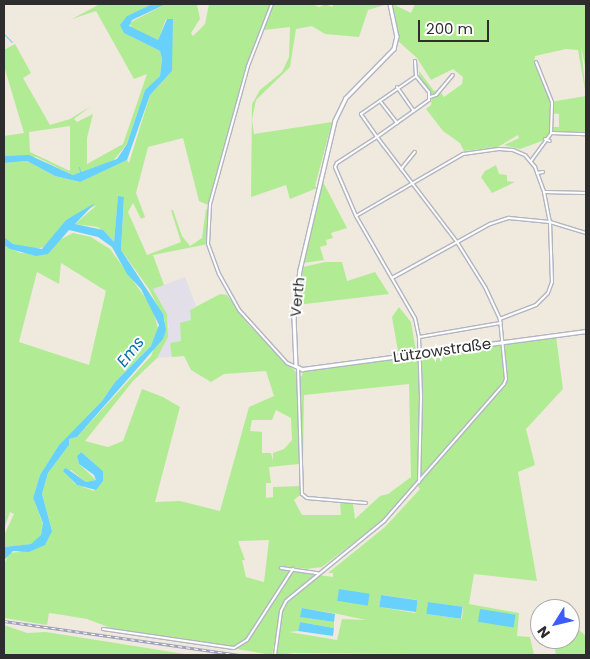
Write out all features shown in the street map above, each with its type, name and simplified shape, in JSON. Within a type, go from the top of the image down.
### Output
[{"type":"street","points":[[272,4],[248,66],[210,204],[208,238],[219,274],[236,306],[287,363],[298,368]]},
{"type":"street","name":"Verth","points":[[366,503],[307,498],[302,494],[298,368],[294,318],[301,266],[336,114],[348,95],[388,58],[397,36],[390,4]]},
{"type":"street","points":[[416,61],[416,76],[430,96]]},
{"type":"street","points":[[531,161],[545,139],[552,132],[552,102],[536,62]]},
{"type":"street","points":[[419,482],[419,337],[415,318],[356,216],[335,167],[414,110],[430,96],[436,95],[453,75]]},
{"type":"street","points":[[275,654],[283,607],[292,595],[384,522],[506,381],[504,342],[500,319],[457,242],[361,114],[397,87],[416,76]]},
{"type":"street","points":[[397,87],[414,110]]},
{"type":"street","points":[[380,100],[396,123]]},
{"type":"street","points":[[552,132],[586,134]]},
{"type":"street","points":[[545,139],[550,142]]},
{"type":"street","points":[[356,216],[413,184],[453,158],[476,150],[514,150],[531,161],[544,192],[550,222],[551,288],[536,306],[500,319]]},
{"type":"street","points":[[401,169],[415,152]]},
{"type":"street","points":[[537,173],[543,172]]},
{"type":"street","points":[[544,192],[586,193]]},
{"type":"street","points":[[392,278],[457,242],[509,218],[550,222],[585,232]]},
{"type":"street","points":[[419,337],[501,323]]},
{"type":"street","name":"Lützowstraße","points":[[298,368],[419,354],[586,331]]},
{"type":"street","points":[[281,568],[318,573]]},
{"type":"street","points":[[102,629],[234,648],[247,640],[293,570]]},
{"type":"shaded area","points":[[185,277],[196,306],[190,310],[194,335],[186,359],[184,356],[154,358],[163,347],[169,326],[164,308],[153,289]]},
{"type":"green space","points":[[100,4],[152,4],[127,16],[130,36],[160,51],[162,59],[160,76],[145,90],[127,144],[113,161],[73,175],[36,157],[4,157],[4,136],[24,133],[4,66],[4,50],[15,44],[31,73],[23,78],[50,125],[70,119],[91,106],[74,119],[77,122],[93,114],[87,138],[87,164],[123,144],[147,74],[134,79],[96,11],[72,19]],"holes":[[[70,126],[70,171],[30,152],[29,132]]]},
{"type":"green space","points":[[166,4],[197,4],[200,19],[191,33],[193,36],[205,24],[209,4],[271,4],[246,69],[218,167],[221,167],[220,173],[208,205],[199,201],[183,138],[148,147],[136,193],[145,217],[141,219],[133,203],[128,212],[147,255],[181,242],[171,210],[173,210],[182,236],[190,246],[202,238],[206,209],[209,211],[208,244],[153,255],[164,285],[153,289],[167,314],[168,337],[157,358],[133,381],[85,441],[108,447],[123,441],[142,389],[163,397],[180,407],[155,502],[180,501],[220,511],[249,407],[274,396],[266,371],[224,374],[211,382],[191,370],[184,356],[172,357],[170,343],[181,341],[180,323],[191,320],[190,310],[220,294],[227,295],[248,324],[301,377],[304,371],[399,357],[392,317],[399,307],[411,322],[416,351],[508,339],[507,344],[556,336],[563,389],[526,429],[535,465],[518,472],[537,581],[474,574],[469,604],[519,613],[517,636],[530,637],[530,649],[533,649],[534,655],[293,653],[278,655],[275,639],[272,655],[111,628],[87,619],[49,613],[47,625],[4,618],[4,565],[9,553],[19,552],[52,531],[42,494],[48,473],[69,445],[69,439],[77,437],[151,356],[165,321],[149,289],[121,250],[124,197],[118,197],[114,242],[98,227],[75,224],[97,205],[66,220],[46,247],[34,249],[13,244],[4,237],[4,163],[27,161],[55,176],[79,182],[127,160],[129,163],[150,95],[172,71],[172,19],[166,19],[158,40],[133,31],[129,23]],"holes":[[[409,384],[411,477],[388,494],[380,496],[355,519],[353,503],[340,502],[341,515],[302,515],[294,500],[300,495],[300,486],[273,487],[273,497],[266,498],[266,483],[271,483],[269,467],[299,464],[299,460],[303,460],[304,395]],[[276,410],[291,418],[292,440],[284,449],[273,453],[273,461],[271,453],[262,453],[262,432],[250,431],[252,420],[272,420]],[[81,452],[103,471],[94,491],[75,484],[63,470],[71,470],[86,482],[96,480],[79,464],[77,456]],[[416,483],[420,489],[385,527],[328,573],[333,573],[333,577],[281,570],[282,566],[307,569],[322,567],[379,523]],[[269,540],[264,582],[246,577],[242,560],[245,560],[238,541]],[[381,595],[418,600],[415,613],[380,607]],[[428,602],[463,607],[462,619],[427,614]],[[302,608],[366,620],[342,619],[337,640],[289,632],[298,631],[300,622],[334,628],[334,622],[301,617]]]},
{"type":"green space","points":[[273,4],[312,4],[319,7],[326,4],[332,7],[334,4],[388,4],[368,10],[359,37],[325,34],[312,26],[296,29],[290,67],[256,100],[252,120],[254,134],[332,122],[315,186],[317,188],[290,199],[286,185],[251,197],[252,104],[260,90],[282,72],[289,57],[290,27],[264,30]]},
{"type":"green space","points":[[393,4],[411,13],[415,4],[586,4],[586,71],[581,46],[586,95],[578,50],[566,49],[535,56],[534,62],[550,102],[586,96],[586,134],[552,133],[552,127],[559,127],[559,114],[549,113],[550,132],[542,141],[520,149],[504,145],[519,138],[518,135],[498,147],[464,151],[460,143],[443,131],[426,109],[431,105],[432,95],[419,76],[419,71],[434,91],[439,90],[444,97],[462,84],[463,77],[453,69],[431,80],[417,58],[398,41]]},
{"type":"green space","points":[[496,165],[499,174],[507,175],[507,181],[515,182],[492,193],[481,177],[485,171]]},
{"type":"green space","points":[[322,180],[347,228],[331,233],[333,238],[326,240],[327,245],[320,247],[324,260],[303,263]]},
{"type":"green space","points":[[73,233],[91,237],[110,249],[152,307],[159,332],[151,346],[115,382],[102,401],[59,445],[40,475],[33,498],[43,524],[41,535],[32,544],[4,547],[5,533],[14,514],[10,512],[4,529],[4,245],[20,253],[48,254],[59,240]],"holes":[[[61,263],[106,291],[89,365],[19,342],[37,272],[59,284]]]},
{"type":"green space","points":[[325,262],[342,262],[347,281],[375,272],[389,294],[297,305],[303,267]]},
{"type":"green space","points":[[4,625],[27,633],[46,632],[191,655],[4,655]]},
{"type":"green space","points":[[580,631],[586,636],[586,655],[556,655],[555,649],[580,649]]},
{"type":"water","points":[[152,4],[166,4],[132,20],[129,26],[158,40],[167,19],[173,19],[172,71],[150,95],[127,160],[80,182],[55,176],[27,161],[4,163],[5,156],[29,155],[73,175],[117,159],[127,144],[145,90],[160,76],[162,59],[160,51],[124,33],[120,25],[127,16]]},
{"type":"water","points":[[118,196],[124,197],[121,250],[163,314],[166,330],[163,339],[77,437],[69,439],[69,445],[48,473],[42,494],[52,531],[45,545],[29,552],[13,551],[4,560],[4,547],[31,544],[41,535],[43,523],[33,498],[40,475],[59,445],[102,401],[115,382],[151,346],[159,325],[141,289],[127,274],[112,247],[98,237],[69,230],[48,254],[36,256],[10,249],[4,245],[4,237],[13,244],[42,249],[66,220],[95,203],[75,224],[103,230],[114,242]]},
{"type":"water","points":[[81,452],[103,471],[103,481],[96,490],[77,485],[63,471],[65,468],[86,482],[96,480],[94,475],[79,464],[77,456]]},
{"type":"water","points":[[339,589],[370,594],[368,606],[337,601]]},
{"type":"water","points":[[381,595],[418,600],[416,612],[379,607]]},
{"type":"water","points":[[428,602],[463,607],[461,619],[426,614]]},
{"type":"water","points":[[302,608],[335,614],[334,622],[300,617]]},
{"type":"water","points":[[480,609],[516,615],[514,627],[478,622]]},
{"type":"water","points":[[300,622],[334,628],[333,636],[298,631]]},
{"type":"waterway","points":[[4,34],[12,42]]},
{"type":"waterway","points":[[79,167],[81,176]]},
{"type":"railway","points":[[4,621],[240,655]]},
{"type":"water label","name":"Ems","points":[[131,352]]}]
